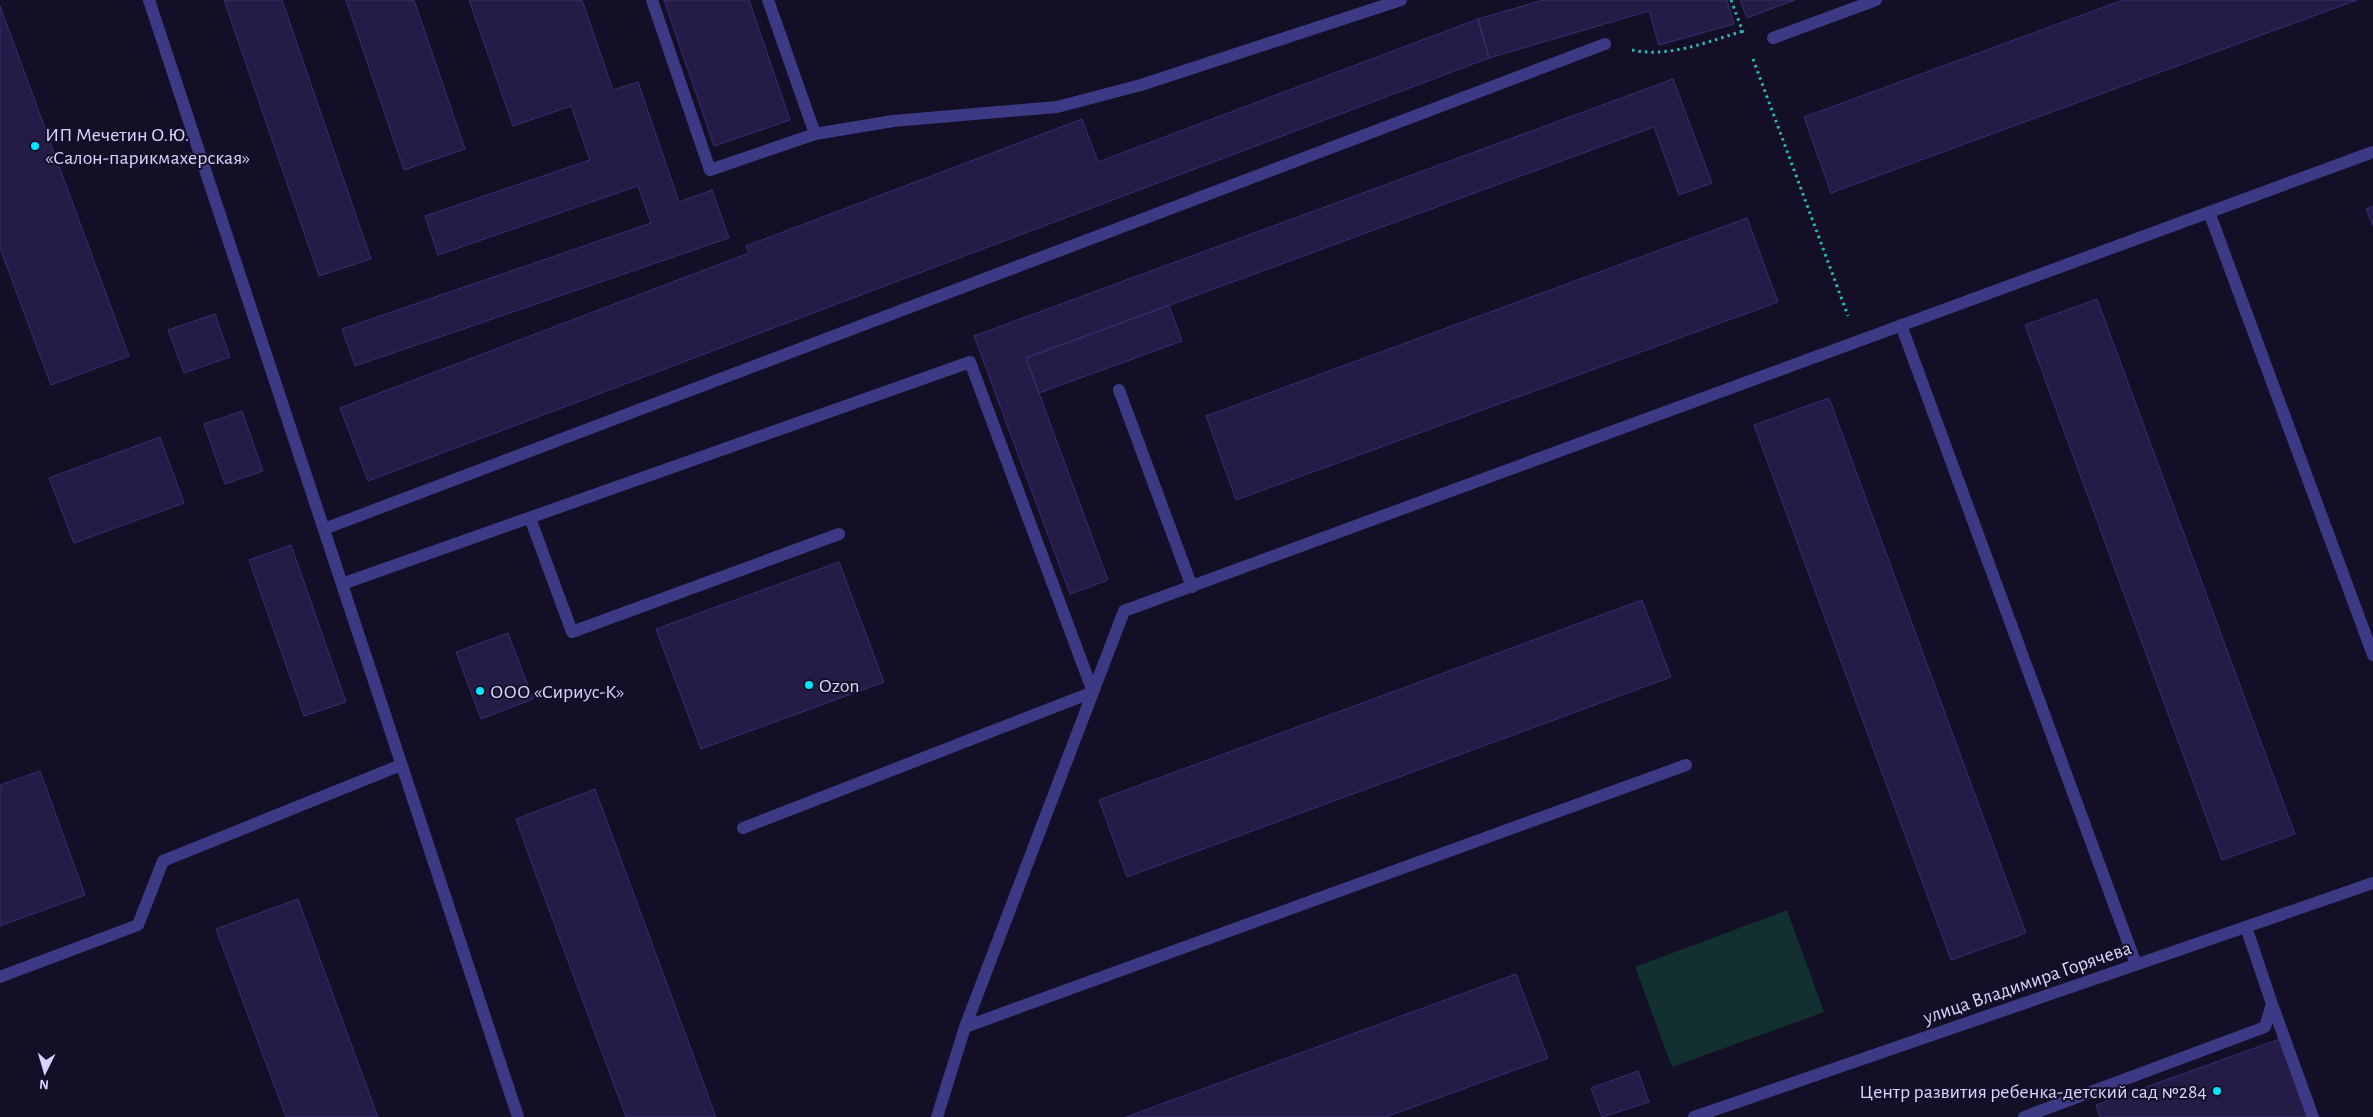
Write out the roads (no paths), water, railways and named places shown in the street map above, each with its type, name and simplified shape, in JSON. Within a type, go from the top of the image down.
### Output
[{"type":"street","points":[[149,0],[518,1117]]},
{"type":"street","points":[[652,0],[710,170],[815,134],[893,121],[1058,107],[1141,85],[1401,0]]},
{"type":"street","points":[[768,0],[815,134]]},
{"type":"street","points":[[1773,38],[1876,0]]},
{"type":"street","points":[[324,529],[1605,44]]},
{"type":"street","points":[[937,1117],[966,1027],[1124,611],[2373,152]]},
{"type":"street","points":[[2210,212],[2373,655]]},
{"type":"street","points":[[1901,325],[2136,964]]},
{"type":"street","points":[[342,584],[970,362],[1093,692]]},
{"type":"street","points":[[1119,390],[1192,587]]},
{"type":"street","points":[[530,518],[572,632],[839,534]]},
{"type":"street","points":[[743,828],[1093,692]]},
{"type":"street","points":[[0,977],[138,925],[163,861],[401,765]]},
{"type":"street","points":[[966,1027],[1686,765]]},
{"type":"street","name":"улица Владимира Горячева","points":[[1694,1117],[2373,883]]},
{"type":"street","points":[[2246,927],[2313,1117]]},
{"type":"street","points":[[2024,1117],[2265,1027],[2272,1004]]},
{"type":"place","name":"ИП Мечетин О.Ю. «Салон-парикмахерская»","points":[[35,146]]},
{"type":"place","name":"Ozon","points":[[809,685]]},
{"type":"place","name":"ООО «Сириус-К»","points":[[480,691]]},
{"type":"place","name":"Центр развития ребенка-детский сад №284","points":[[2217,1091]]}]
